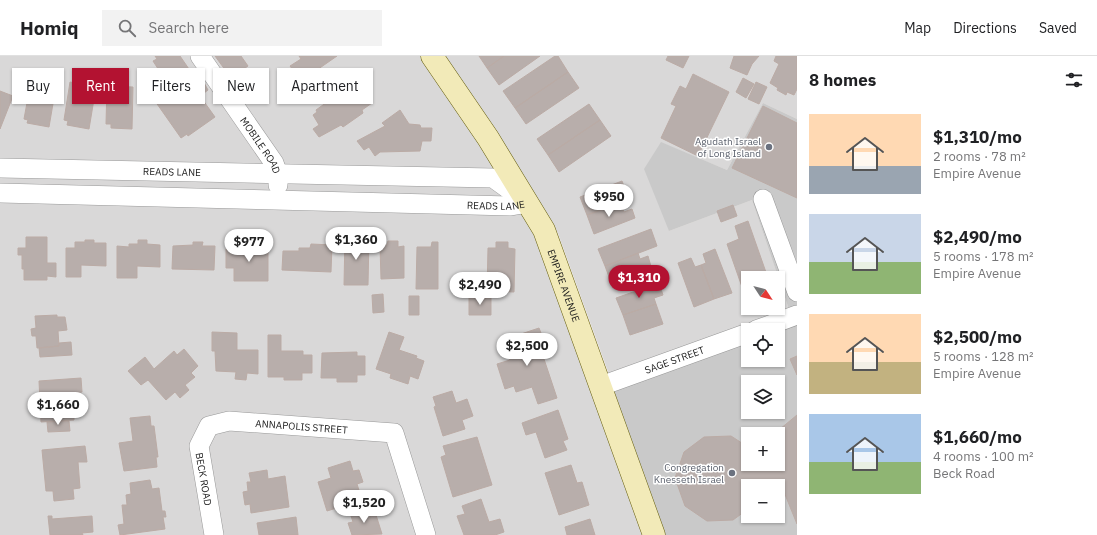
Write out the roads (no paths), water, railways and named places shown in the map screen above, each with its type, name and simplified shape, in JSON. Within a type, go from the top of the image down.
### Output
[{"type":"main road","name":"EMPIRE AVENUE","points":[[432,56],[488,138],[544,230],[654,535]]},
{"type":"street","name":"MOBILE ROAD","points":[[200,56],[274,163],[278,174],[278,200]]},
{"type":"street","name":"READS LANE","points":[[0,168],[493,178],[528,203]]},
{"type":"street","name":"READS LANE","points":[[0,193],[510,206],[528,203]]},
{"type":"street","points":[[763,199],[797,292]]},
{"type":"street","points":[[775,323],[797,315]]},
{"type":"street","name":"SAGE STREET","points":[[601,386],[741,336]]},
{"type":"street","name":"ANNAPOLIS STREET","points":[[209,426],[229,421],[394,433],[426,535]]},
{"type":"street","name":"BECK ROAD","points":[[209,426],[199,446],[214,535]]},
{"type":"place","name":"Agudath Israel of Long Island","points":[[769,147]]},
{"type":"place","name":"Congregation Knesseth Israel","points":[[732,473]]}]
